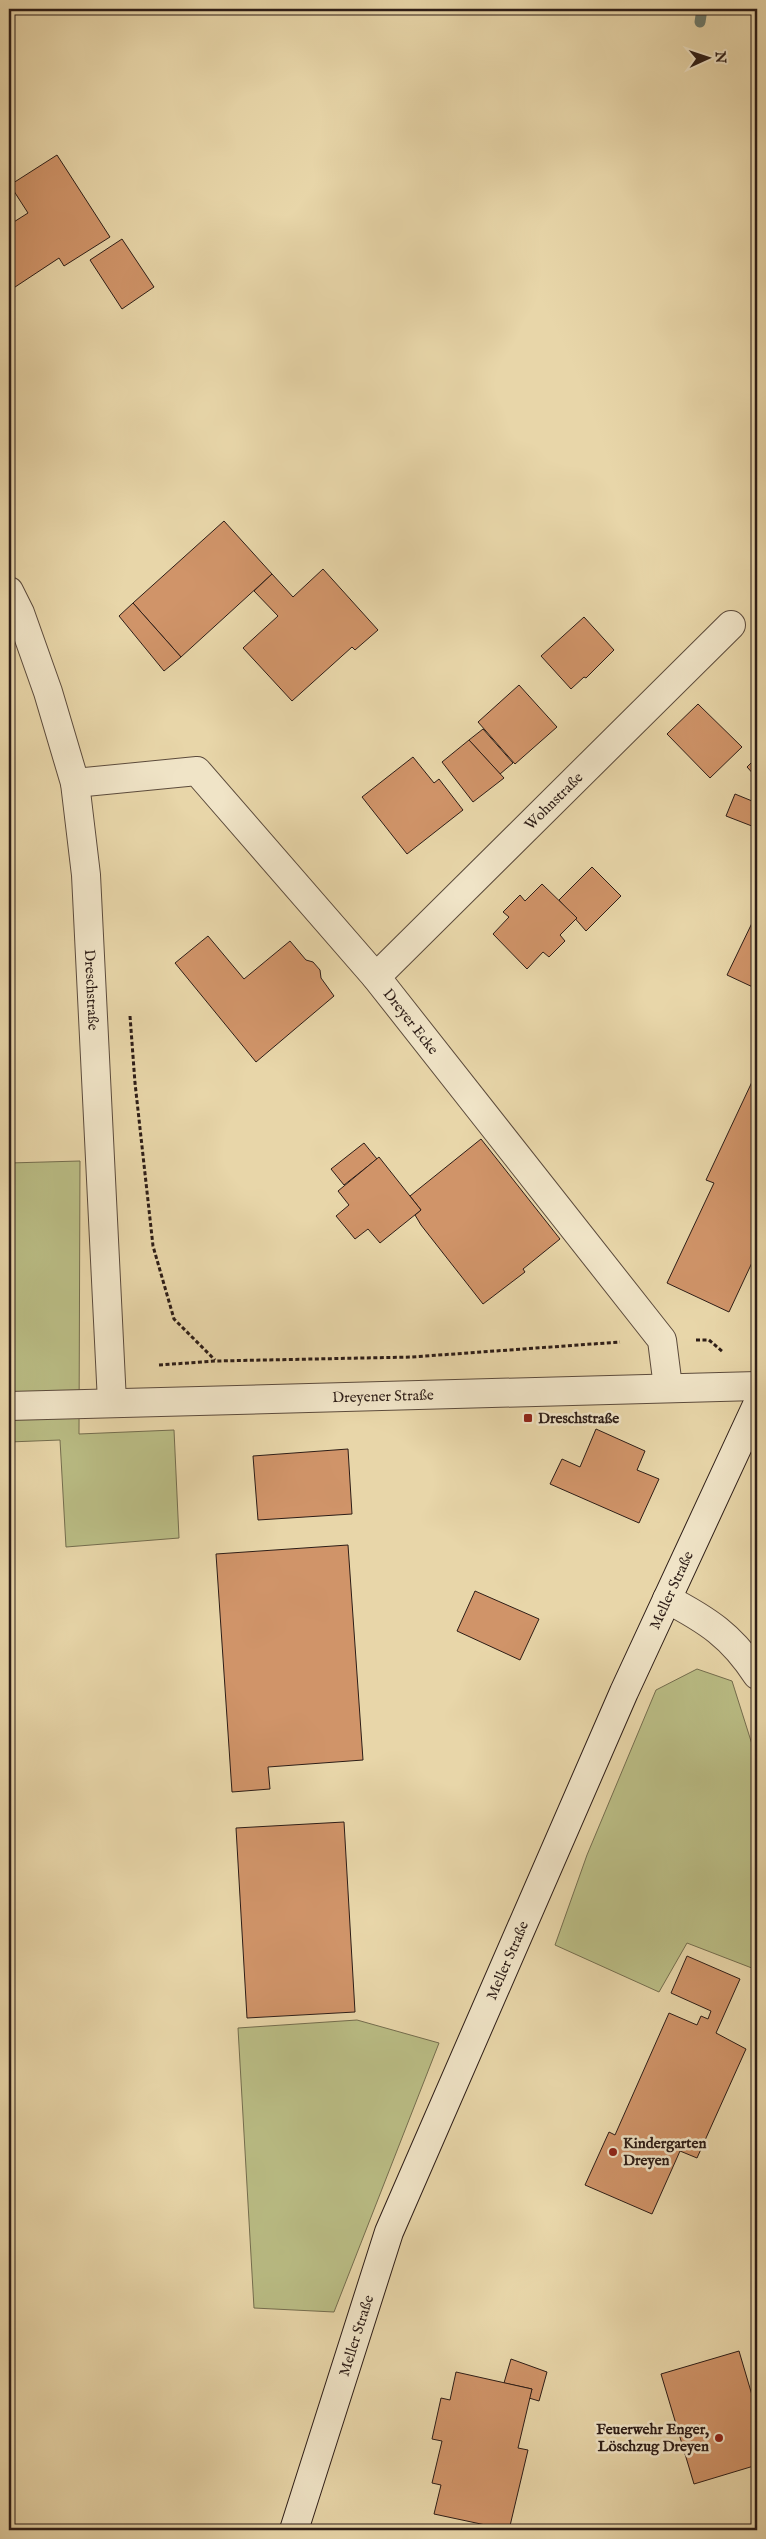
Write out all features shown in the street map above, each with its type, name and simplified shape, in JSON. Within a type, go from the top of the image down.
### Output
[{"type":"street","name":"Dreschstraße","points":[[9,590],[20,613],[48,692],[75,783],[86,874],[112,1402]]},
{"type":"street","name":"Wohnstraße","points":[[376,977],[731,625]]},
{"type":"street","name":"Dreyer Ecke","points":[[75,783],[197,771],[376,977],[662,1340]]},
{"type":"street","points":[[662,1340],[668,1387]]},
{"type":"street","name":"Dreyener Straße","points":[[9,1406],[757,1386]]},
{"type":"street","name":"Meller Straße","points":[[294,2530],[389,2232],[611,1722],[757,1405]]},
{"type":"street","points":[[668,1599],[708,1621],[742,1653],[757,1675]]},
{"type":"path","points":[[130,1015],[152,1246],[174,1320],[216,1361]]},
{"type":"path","points":[[110,1368],[216,1361],[412,1357],[662,1340],[709,1340],[730,1357]]},
{"type":"green space","points":[[80,1161],[79,1434],[174,1430],[179,1538],[66,1547],[60,1440],[9,1442],[9,1163]]},
{"type":"green space","points":[[697,1669],[732,1681],[757,1760],[757,1970],[687,1943],[659,1992],[555,1945],[587,1855],[656,1690]]},
{"type":"green space","points":[[357,2020],[439,2043],[334,2312],[254,2308],[238,2028]]},
{"type":"building","points":[[57,155],[110,237],[64,266],[59,258],[9,291],[9,225],[28,213],[10,185]]},
{"type":"building","points":[[122,239],[154,287],[122,309],[90,260]]},
{"type":"building","points":[[224,521],[272,574],[181,657],[133,603]]},
{"type":"building","points":[[323,569],[378,630],[355,650],[352,647],[292,701],[243,648],[278,616],[254,591],[272,574],[293,597]]},
{"type":"building","points":[[133,603],[181,657],[164,671],[119,616]]},
{"type":"building","points":[[584,617],[614,650],[586,678],[584,677],[571,689],[541,656]]},
{"type":"building","points":[[519,685],[557,727],[515,764],[478,722]]},
{"type":"building","points":[[698,704],[742,747],[710,778],[667,734]]},
{"type":"building","points":[[483,729],[513,763],[500,774],[469,740]]},
{"type":"building","points":[[469,740],[504,778],[473,802],[442,762]]},
{"type":"building","points":[[413,757],[434,783],[439,779],[463,810],[407,854],[362,797]]},
{"type":"building","points":[[757,757],[757,778],[747,767]]},
{"type":"building","points":[[735,794],[757,803],[757,828],[726,816]]},
{"type":"building","points":[[592,867],[621,896],[586,931],[559,900]]},
{"type":"building","points":[[542,884],[577,918],[560,935],[565,941],[549,957],[543,952],[527,969],[493,934],[509,917],[503,912],[520,895],[525,901]]},
{"type":"building","points":[[753,921],[757,923],[757,989],[727,975]]},
{"type":"building","points":[[208,936],[244,979],[290,941],[306,960],[313,962],[320,970],[321,978],[334,996],[256,1062],[175,963]]},
{"type":"building","points":[[757,1070],[757,1087],[751,1084]]},
{"type":"building","points":[[751,1084],[757,1087],[757,1252],[729,1312],[667,1283],[714,1183],[706,1180]]},
{"type":"building","points":[[481,1139],[560,1239],[523,1269],[525,1272],[483,1304],[421,1225],[415,1215],[421,1210],[410,1196]]},
{"type":"building","points":[[364,1143],[377,1159],[344,1185],[331,1169]]},
{"type":"building","points":[[379,1157],[421,1210],[380,1243],[368,1229],[355,1239],[336,1216],[349,1205],[338,1191]]},
{"type":"building","points":[[596,1429],[645,1451],[637,1470],[659,1479],[639,1523],[550,1484],[562,1459],[580,1467]]},
{"type":"building","points":[[348,1449],[352,1514],[258,1520],[253,1456]]},
{"type":"building","points":[[348,1545],[363,1760],[268,1767],[270,1789],[232,1792],[216,1554]]},
{"type":"building","points":[[475,1591],[539,1619],[520,1660],[457,1631]]},
{"type":"building","points":[[344,1822],[355,2012],[247,2018],[236,1828]]},
{"type":"building","points":[[687,1956],[740,1979],[716,2033],[746,2049],[697,2158],[680,2151],[652,2214],[585,2185],[609,2132],[615,2135],[669,2013],[697,2025],[701,2016],[708,2019],[711,2011],[671,1993]]},
{"type":"building","name":"Feuerwehr Enger, Löschzug Dreyen","points":[[739,2351],[757,2412],[757,2465],[694,2484],[661,2374]]},
{"type":"building","points":[[511,2359],[547,2372],[539,2401],[529,2398],[532,2389],[504,2383]]},
{"type":"building","points":[[456,2372],[532,2389],[518,2448],[528,2450],[509,2530],[434,2514],[441,2485],[432,2483],[442,2441],[432,2439],[441,2398],[450,2400]]},
{"type":"waterway","points":[[700,22],[702,9]]},
{"type":"place","name":"Dreschstraße","points":[[528,1418]]},
{"type":"place","name":"Kindergarten Dreyen","points":[[613,2152]]},
{"type":"place","name":"Feuerwehr Enger, Löschzug Dreyen","points":[[719,2438]]}]
